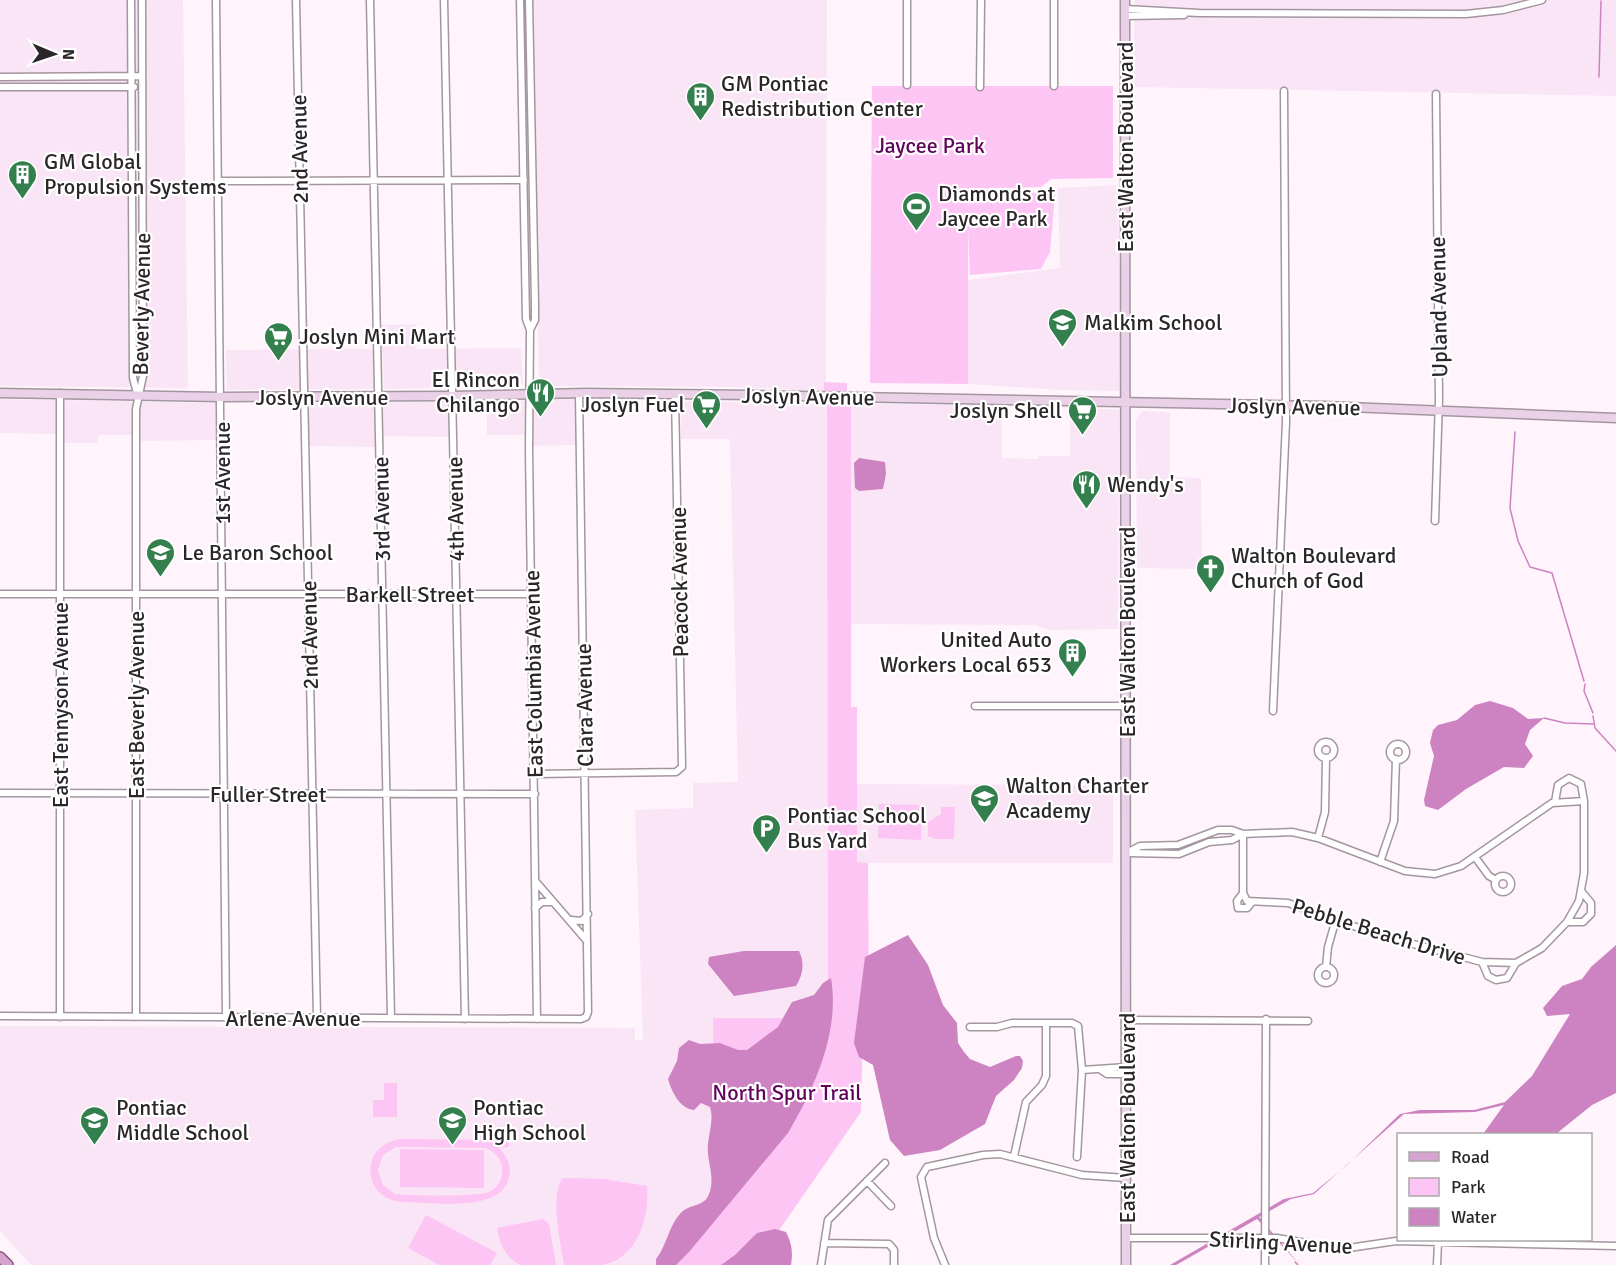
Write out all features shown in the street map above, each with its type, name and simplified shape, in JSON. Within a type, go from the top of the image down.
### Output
[{"type":"main road","name":"East Walton Boulevard","points":[[1125,8],[1126,1265]]},
{"type":"main road","name":"Joslyn Avenue","points":[[0,393],[221,397],[675,394],[1286,405],[1616,418]]},
{"type":"street","name":"Beverly Avenue","points":[[131,0],[133,378],[137,394]]},
{"type":"street","name":"Beverly Avenue","points":[[137,394],[143,376],[142,0]]},
{"type":"street","name":"1st Avenue","points":[[216,0],[226,1017]]},
{"type":"street","name":"2nd Avenue","points":[[296,0],[317,1018]]},
{"type":"street","name":"3rd Avenue","points":[[370,0],[391,1018]]},
{"type":"street","name":"4th Avenue","points":[[444,0],[454,396],[465,1019]]},
{"type":"street","name":"East Columbia Avenue","points":[[520,0],[526,319],[530,330],[537,1019]]},
{"type":"street","name":"East Columbia Avenue","points":[[529,0],[535,268],[535,320],[530,330]]},
{"type":"street","points":[[907,0],[907,85]]},
{"type":"street","points":[[980,87],[981,0]]},
{"type":"street","points":[[1054,0],[1054,86]]},
{"type":"street","points":[[1125,8],[1199,13],[1466,14],[1503,10],[1542,0]]},
{"type":"street","points":[[0,77],[142,76]]},
{"type":"street","points":[[0,87],[142,87]]},
{"type":"street","name":"East Columbia Avenue","points":[[522,91],[527,93],[528,127],[533,145]]},
{"type":"street","points":[[1273,711],[1286,405],[1284,91]]},
{"type":"street","name":"Upland Avenue","points":[[1435,521],[1439,411],[1436,94]]},
{"type":"street","points":[[218,181],[524,180]]},
{"type":"street","name":"East Columbia Avenue","points":[[524,213],[529,235],[530,266],[535,268]]},
{"type":"street","name":"East Tennyson Avenue","points":[[60,393],[60,1017]]},
{"type":"street","name":"Clara Avenue","points":[[579,393],[588,914],[588,1012],[586,1017]]},
{"type":"street","name":"East Beverly Avenue","points":[[136,1017],[137,394]]},
{"type":"street","name":"Peacock Avenue","points":[[586,774],[681,770],[675,394]]},
{"type":"street","name":"Barkell Street","points":[[0,594],[532,594]]},
{"type":"street","points":[[975,706],[1127,705]]},
{"type":"street","points":[[1318,838],[1325,812],[1326,758]]},
{"type":"street","points":[[1380,862],[1394,821],[1396,759]]},
{"type":"street","points":[[535,774],[586,774]]},
{"type":"street","points":[[1482,962],[1488,976],[1496,980],[1507,978],[1516,963],[1539,952],[1567,922],[1582,892],[1584,801],[1581,784],[1569,778],[1558,785],[1555,802]]},
{"type":"street","name":"Fuller Street","points":[[0,794],[536,794]]},
{"type":"street","points":[[1127,853],[1140,846],[1169,846],[1214,831],[1232,830],[1243,834],[1292,831],[1318,838],[1411,873],[1429,875],[1449,871],[1475,856],[1555,802],[1584,801]]},
{"type":"street","points":[[1127,853],[1168,855],[1184,853],[1212,841],[1232,840],[1243,834]]},
{"type":"street","points":[[1243,834],[1243,893],[1246,900],[1252,902],[1247,908],[1238,908],[1237,901],[1243,893]]},
{"type":"street","points":[[1168,855],[1169,846]]},
{"type":"street","points":[[1475,856],[1489,876],[1496,880]]},
{"type":"street","points":[[537,882],[587,941]]},
{"type":"street","points":[[1567,922],[1583,922],[1591,914],[1591,903],[1582,892]]},
{"type":"street","points":[[535,908],[542,902],[552,902]]},
{"type":"street","name":"Pebble Beach Drive","points":[[1252,902],[1288,903],[1376,934],[1482,962],[1516,963]]},
{"type":"street","points":[[571,920],[582,921],[588,914]]},
{"type":"street","points":[[1326,967],[1329,940],[1336,919]]},
{"type":"street","name":"Arlene Avenue","points":[[0,1016],[465,1019],[586,1017]]},
{"type":"street","points":[[1266,1019],[1266,1265]]},
{"type":"street","points":[[1127,1020],[1308,1021]]},
{"type":"street","points":[[1014,1156],[1026,1102],[1042,1085],[1047,1074],[1046,1023]]},
{"type":"street","points":[[970,1027],[1046,1023],[1074,1023],[1079,1027],[1082,1070],[1077,1156]]},
{"type":"street","points":[[1082,1070],[1101,1070],[1107,1067],[1127,1070]]},
{"type":"street","points":[[945,1265],[935,1242],[921,1177],[928,1166],[986,1155],[1014,1156],[1082,1175],[1126,1178]]},
{"type":"street","points":[[820,1265],[827,1221],[885,1163]]},
{"type":"street","points":[[867,1181],[891,1206]]},
{"type":"street","name":"Stirling Avenue","points":[[1126,1238],[1287,1239],[1338,1249],[1391,1241],[1616,1246]]},
{"type":"street","points":[[1437,1265],[1438,1242]]},
{"type":"street","points":[[824,1243],[889,1244],[894,1250],[894,1265]]},
{"type":"shaded area","points":[[0,0],[183,0],[188,388],[0,386]]},
{"type":"shaded area","name":"GM Pontiac Redistribution Center","points":[[533,0],[827,0],[826,382],[824,382],[824,391],[733,387],[546,386],[539,382]]},
{"type":"shaded area","points":[[1135,0],[1616,0],[1616,96],[1132,87]]},
{"type":"shaded area","points":[[1118,185],[1121,391],[968,384],[968,280],[1060,268],[1058,188]]},
{"type":"shaded area","points":[[416,324],[416,349],[521,348],[523,383],[519,386],[384,389],[381,325]]},
{"type":"shaded area","points":[[375,349],[375,389],[227,390],[226,350]]},
{"type":"shaded area","points":[[0,399],[216,403],[217,440],[133,441],[133,435],[99,435],[98,443],[57,443],[56,434],[0,433]]},
{"type":"shaded area","points":[[574,399],[577,403],[577,445],[526,446],[525,435],[487,435],[487,402]]},
{"type":"shaded area","points":[[681,401],[827,404],[828,1018],[713,1028],[715,1212],[668,1265],[31,1265],[0,1231],[0,1026],[635,1028],[635,1040],[643,1040],[635,810],[693,808],[693,783],[738,782],[730,439],[681,439]]},
{"type":"shaded area","points":[[445,402],[449,404],[451,437],[384,436],[383,447],[309,446],[309,410],[312,403]]},
{"type":"shaded area","points":[[851,404],[1002,405],[1002,458],[1038,459],[1039,456],[1070,456],[1070,407],[1119,410],[1118,629],[1049,630],[1035,625],[851,624]]},
{"type":"shaded area","points":[[1142,411],[1170,412],[1170,477],[1201,478],[1202,569],[1137,568],[1136,421]]},
{"type":"shaded area","name":"Walton Charter Academy","points":[[857,784],[1113,785],[1113,863],[857,863]]},
{"type":"green space","name":"Jaycee Park","points":[[872,86],[1113,86],[1113,178],[1051,179],[1041,187],[968,189],[968,208],[970,194],[973,191],[1003,190],[1055,195],[1050,252],[1041,269],[970,275],[968,229],[968,384],[870,383]]},
{"type":"green space","name":"North Spur Trail","points":[[824,382],[847,383],[847,404],[851,404],[851,707],[857,707],[857,862],[868,863],[869,1018],[863,1018],[861,1112],[755,1265],[668,1265],[715,1212],[713,1018],[828,1018],[827,404],[824,404]]},
{"type":"green space","points":[[879,804],[922,805],[921,840],[878,838]]},
{"type":"green space","points":[[941,807],[955,807],[954,839],[935,839],[928,836],[928,822],[941,814]]},
{"type":"green space","points":[[384,1083],[397,1083],[397,1117],[373,1117],[373,1100],[384,1100]]},
{"type":"green space","points":[[401,1139],[509,1140],[509,1147],[499,1148],[508,1161],[509,1177],[504,1189],[493,1197],[479,1201],[446,1204],[388,1199],[379,1192],[370,1171],[372,1160],[387,1143]],"holes":[[[396,1147],[486,1148],[499,1159],[502,1173],[497,1186],[483,1194],[443,1196],[395,1194],[383,1185],[378,1170],[383,1155]]]},
{"type":"green space","points":[[400,1149],[484,1150],[484,1188],[400,1187]]},
{"type":"green space","points":[[563,1178],[604,1179],[647,1186],[644,1223],[633,1245],[625,1254],[602,1265],[564,1265],[556,1207],[559,1186]]},
{"type":"green space","points":[[426,1215],[497,1253],[490,1265],[439,1265],[408,1248]]},
{"type":"green space","points":[[543,1219],[549,1224],[556,1265],[520,1265],[504,1250],[497,1228]]},
{"type":"water","points":[[859,458],[885,462],[886,474],[883,489],[859,491],[855,488],[854,463]]},
{"type":"water","points":[[1490,701],[1513,708],[1528,719],[1544,718],[1530,730],[1525,744],[1533,756],[1524,768],[1504,767],[1466,789],[1438,810],[1425,806],[1424,800],[1434,756],[1430,743],[1433,730],[1438,725],[1457,720],[1475,705]]},
{"type":"water","points":[[908,935],[928,965],[943,1005],[957,1023],[958,1043],[970,1059],[990,1067],[1016,1056],[1020,1056],[1023,1061],[1022,1068],[1014,1080],[996,1096],[985,1124],[940,1150],[904,1156],[890,1140],[873,1065],[859,1057],[854,1043],[865,957]]},
{"type":"water","points":[[1616,945],[1616,1093],[1592,1105],[1557,1133],[1484,1133],[1504,1105],[1475,1112],[1404,1114],[1352,1160],[1400,1114],[1420,1110],[1474,1110],[1505,1102],[1532,1076],[1570,1014],[1547,1016],[1543,1008],[1562,986],[1582,979],[1591,967]]},
{"type":"water","points":[[744,951],[799,951],[802,969],[796,986],[734,996],[708,964],[709,957]]},
{"type":"water","points":[[831,978],[832,1019],[823,1058],[816,1078],[788,1133],[676,1265],[656,1265],[656,1259],[678,1216],[683,1211],[705,1201],[712,1181],[708,1150],[710,1107],[701,1103],[694,1110],[684,1106],[674,1094],[668,1079],[677,1061],[679,1048],[689,1040],[700,1044],[720,1043],[738,1050],[747,1050],[778,1027],[792,1002],[814,995],[823,983]]},
{"type":"water","points":[[1340,1171],[1314,1194],[1291,1199],[1259,1217],[1300,1265],[1257,1219],[1176,1265],[1170,1265],[1284,1199],[1313,1193]]},
{"type":"water","points":[[775,1229],[786,1232],[788,1236],[792,1248],[791,1265],[721,1265],[735,1255],[757,1233]]},
{"type":"waterway","points":[[1599,77],[1601,1]]},
{"type":"waterway","points":[[1515,432],[1510,508],[1518,541],[1530,567],[1552,573],[1584,681]]},
{"type":"waterway","points":[[1585,684],[1584,691],[1593,713]]},
{"type":"waterway","points":[[1593,716],[1595,728],[1616,751]]},
{"type":"waterway","points":[[1544,718],[1565,723],[1593,724]]},
{"type":"waterway","points":[[1295,1262],[1298,1265]]},
{"type":"place","name":"GM Pontiac Redistribution Center","points":[[700,122]]},
{"type":"place","name":"GM Global Propulsion Systems","points":[[23,200]]},
{"type":"place","name":"Diamonds at Jaycee Park","points":[[917,232]]},
{"type":"place","name":"Malkim School","points":[[1063,348]]},
{"type":"place","name":"Joslyn Mini Mart","points":[[278,362]]},
{"type":"place","name":"El Rincon Chilango","points":[[541,418]]},
{"type":"place","name":"Joslyn Fuel","points":[[706,430]]},
{"type":"place","name":"Joslyn Shell","points":[[1083,436]]},
{"type":"place","name":"Wendy's","points":[[1086,510]]},
{"type":"place","name":"Le Baron School","points":[[161,578]]},
{"type":"place","name":"Walton Boulevard Church of God","points":[[1210,594]]},
{"type":"place","name":"United Auto Workers Local 653","points":[[1073,678]]},
{"type":"place","name":"Walton Charter Academy","points":[[985,824]]},
{"type":"place","name":"Pontiac School Bus Yard","points":[[766,854]]},
{"type":"place","name":"Pontiac Middle School","points":[[95,1146]]},
{"type":"place","name":"Pontiac High School","points":[[452,1146]]}]
